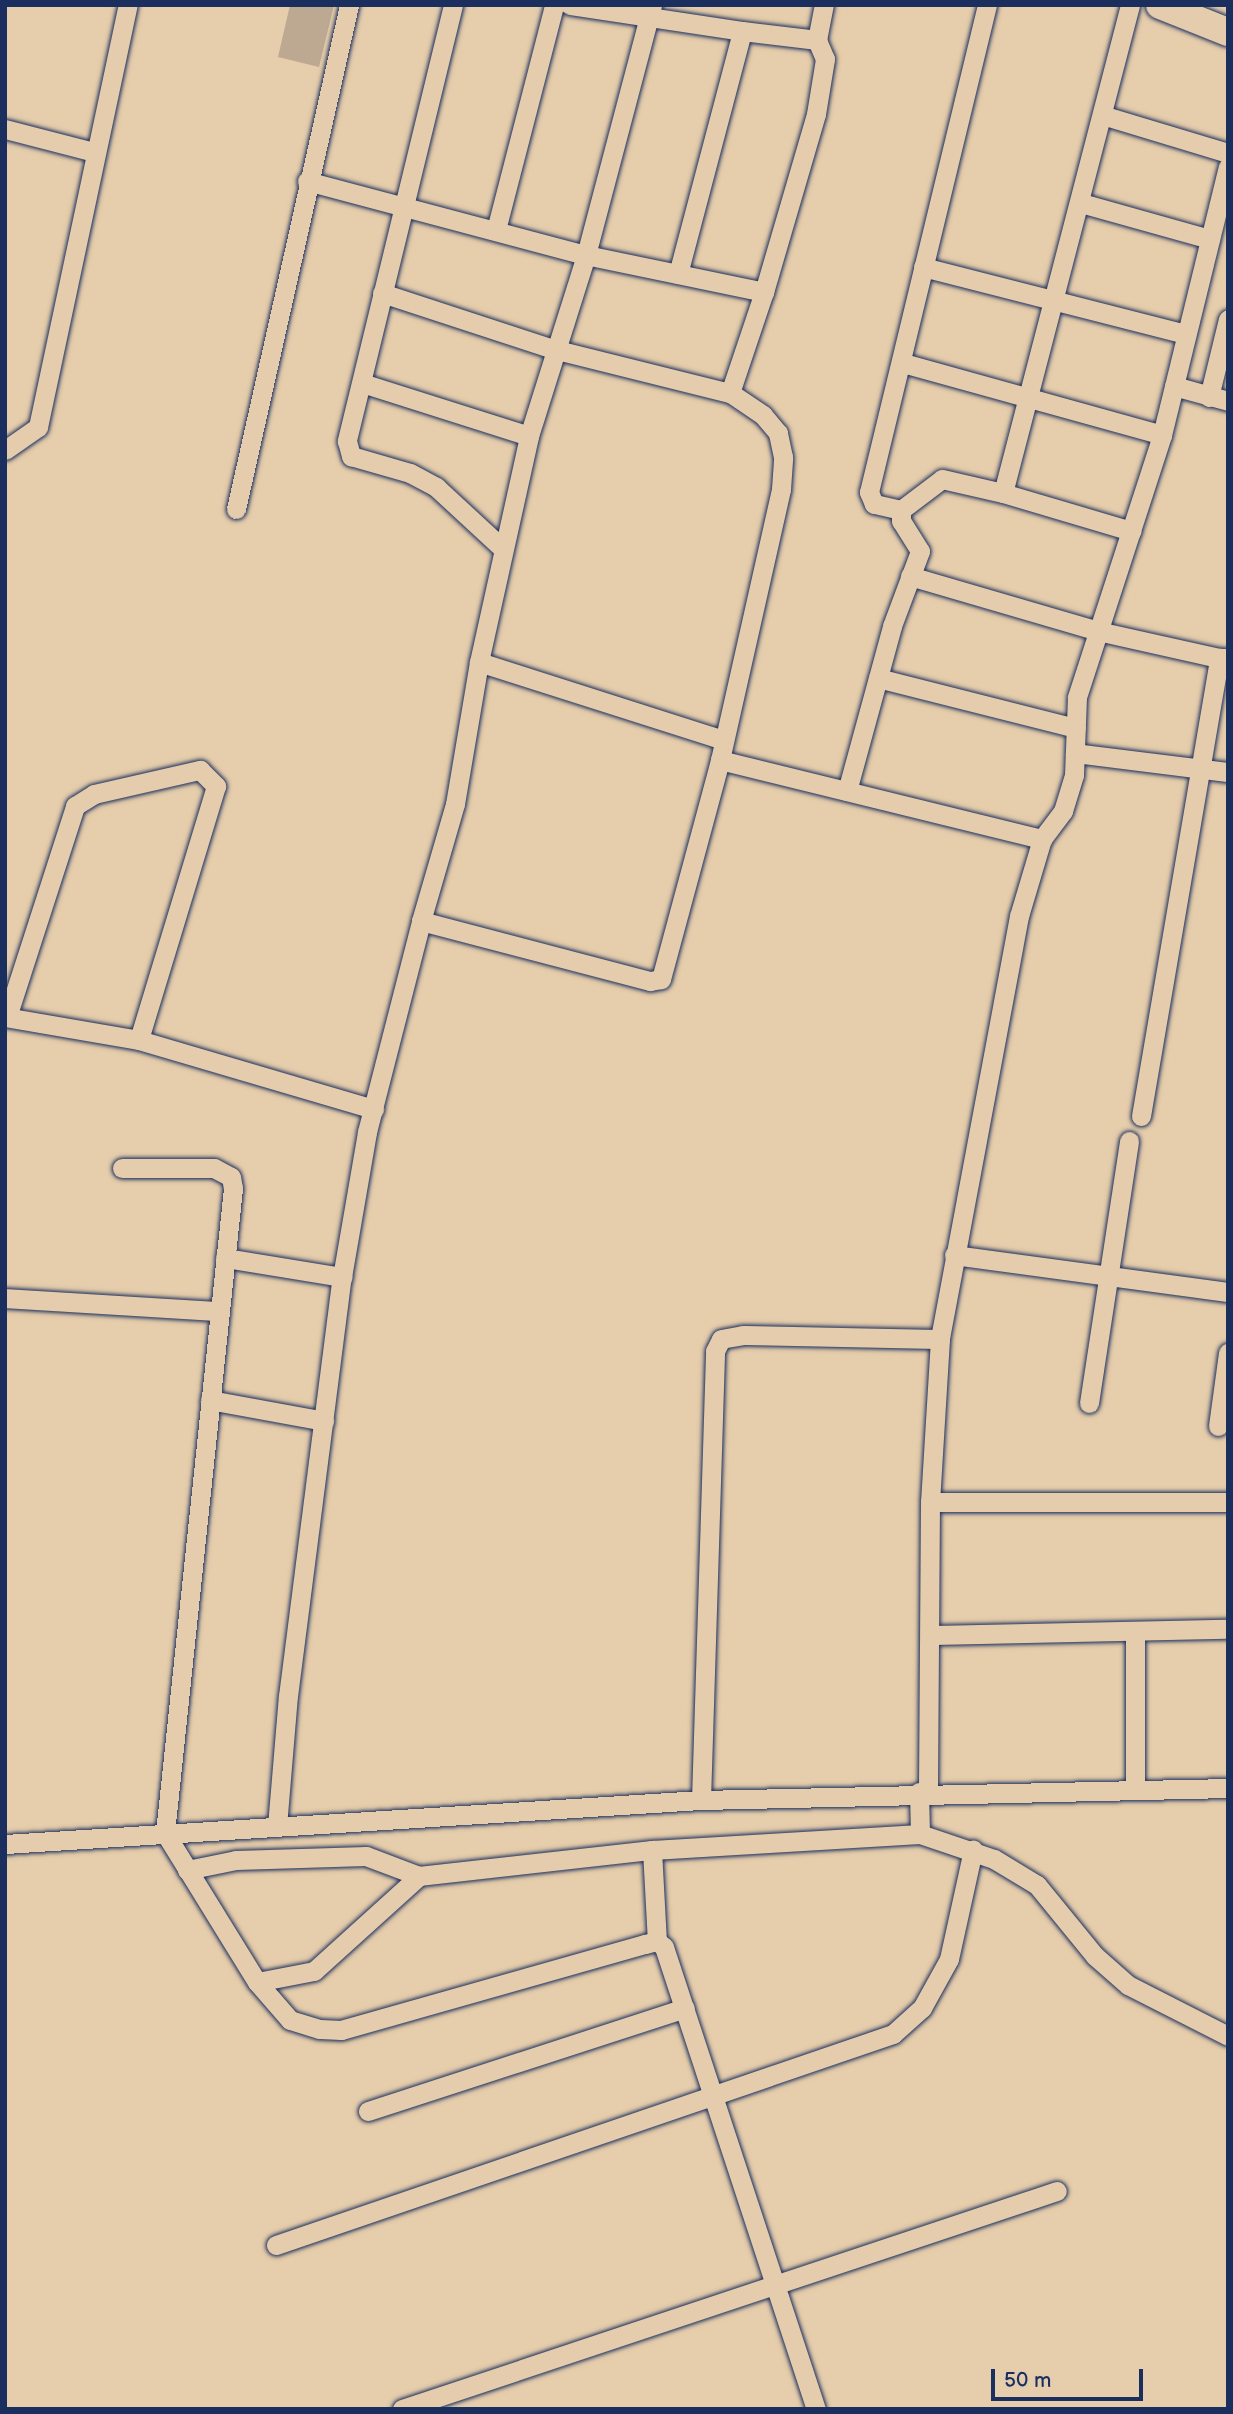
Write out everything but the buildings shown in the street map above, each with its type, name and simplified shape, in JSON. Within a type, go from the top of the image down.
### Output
[{"type":"street","points":[[5,450],[38,427],[94,152],[128,5]]},
{"type":"street","points":[[236,509],[307,181],[349,5]]},
{"type":"street","points":[[453,5],[402,206],[347,442],[351,456],[410,473],[436,487],[502,548]]},
{"type":"street","points":[[496,230],[554,5]]},
{"type":"street","points":[[570,5],[651,11],[742,31],[817,40]]},
{"type":"street","points":[[730,393],[764,292],[816,114],[825,59],[817,40],[824,5]]},
{"type":"street","points":[[987,5],[923,267],[903,363],[869,492],[874,504],[901,510],[942,479],[1003,493],[1131,531]]},
{"type":"street","points":[[1003,493],[1032,396],[1130,5]]},
{"type":"street","points":[[1160,5],[1216,20]]},
{"type":"street","points":[[277,1826],[342,1277],[366,1140],[421,921],[455,804],[479,662],[502,548],[529,436],[553,349],[586,255],[651,11]]},
{"type":"street","points":[[678,274],[742,31]]},
{"type":"street","points":[[1102,115],[1228,153]]},
{"type":"street","points":[[5,129],[94,152]]},
{"type":"street","points":[[920,1834],[931,1635],[930,1503],[940,1339],[954,1255],[1019,916],[1042,839],[1062,811],[1075,753],[1077,697],[1162,435],[1228,167]]},
{"type":"street","points":[[307,181],[586,255],[764,292]]},
{"type":"street","points":[[1081,203],[1210,239]]},
{"type":"street","points":[[923,267],[1186,334]]},
{"type":"street","points":[[382,293],[553,349],[730,393],[763,415],[778,433],[783,457],[781,489],[720,760],[661,979],[421,921]]},
{"type":"street","points":[[1174,386],[1218,399],[1228,319]]},
{"type":"street","points":[[903,363],[1032,396],[1162,435]]},
{"type":"street","points":[[362,383],[529,436]]},
{"type":"street","points":[[847,791],[878,678],[920,547],[901,521],[901,510]]},
{"type":"street","points":[[910,576],[1098,631],[1223,658],[1200,767],[1141,1116]]},
{"type":"street","points":[[479,662],[724,740]]},
{"type":"street","points":[[878,678],[1076,728]]},
{"type":"street","points":[[1075,753],[1228,772]]},
{"type":"street","points":[[720,760],[1042,839]]},
{"type":"street","points":[[139,1040],[216,786],[200,770],[94,794],[75,806],[6,1017],[139,1040],[374,1109]]},
{"type":"street","points":[[1089,1403],[1104,1277],[1129,1141]]},
{"type":"street","points":[[122,1168],[226,1172],[233,1188],[165,1833],[257,1982],[290,2020],[341,2030],[657,1941]]},
{"type":"street","points":[[954,1255],[1228,1292]]},
{"type":"street","points":[[225,1258],[342,1277]]},
{"type":"street","points":[[5,1298],[219,1311]]},
{"type":"street","points":[[701,1800],[715,1352],[721,1339],[940,1339]]},
{"type":"street","points":[[1218,1426],[1228,1353]]},
{"type":"street","points":[[210,1400],[324,1422]]},
{"type":"street","points":[[930,1503],[1228,1502]]},
{"type":"street","points":[[931,1635],[1228,1629]]},
{"type":"street","points":[[1135,1632],[1135,1789]]},
{"type":"street","points":[[5,1844],[701,1800],[924,1792],[1228,1788]]},
{"type":"street","points":[[187,1870],[236,1860],[366,1856],[419,1876],[652,1850],[920,1834],[973,1850],[1037,1885],[1095,1956],[1128,1985],[1228,2036]]},
{"type":"street","points":[[652,1850],[657,1941],[664,1947],[713,2100],[779,2284],[816,2409]]},
{"type":"street","points":[[276,2245],[713,2100],[908,2025],[949,1959],[973,1850]]},
{"type":"street","points":[[257,1982],[314,1970],[419,1876]]},
{"type":"street","points":[[368,2111],[685,2008]]},
{"type":"street","points":[[402,2409],[1057,2191]]}]
